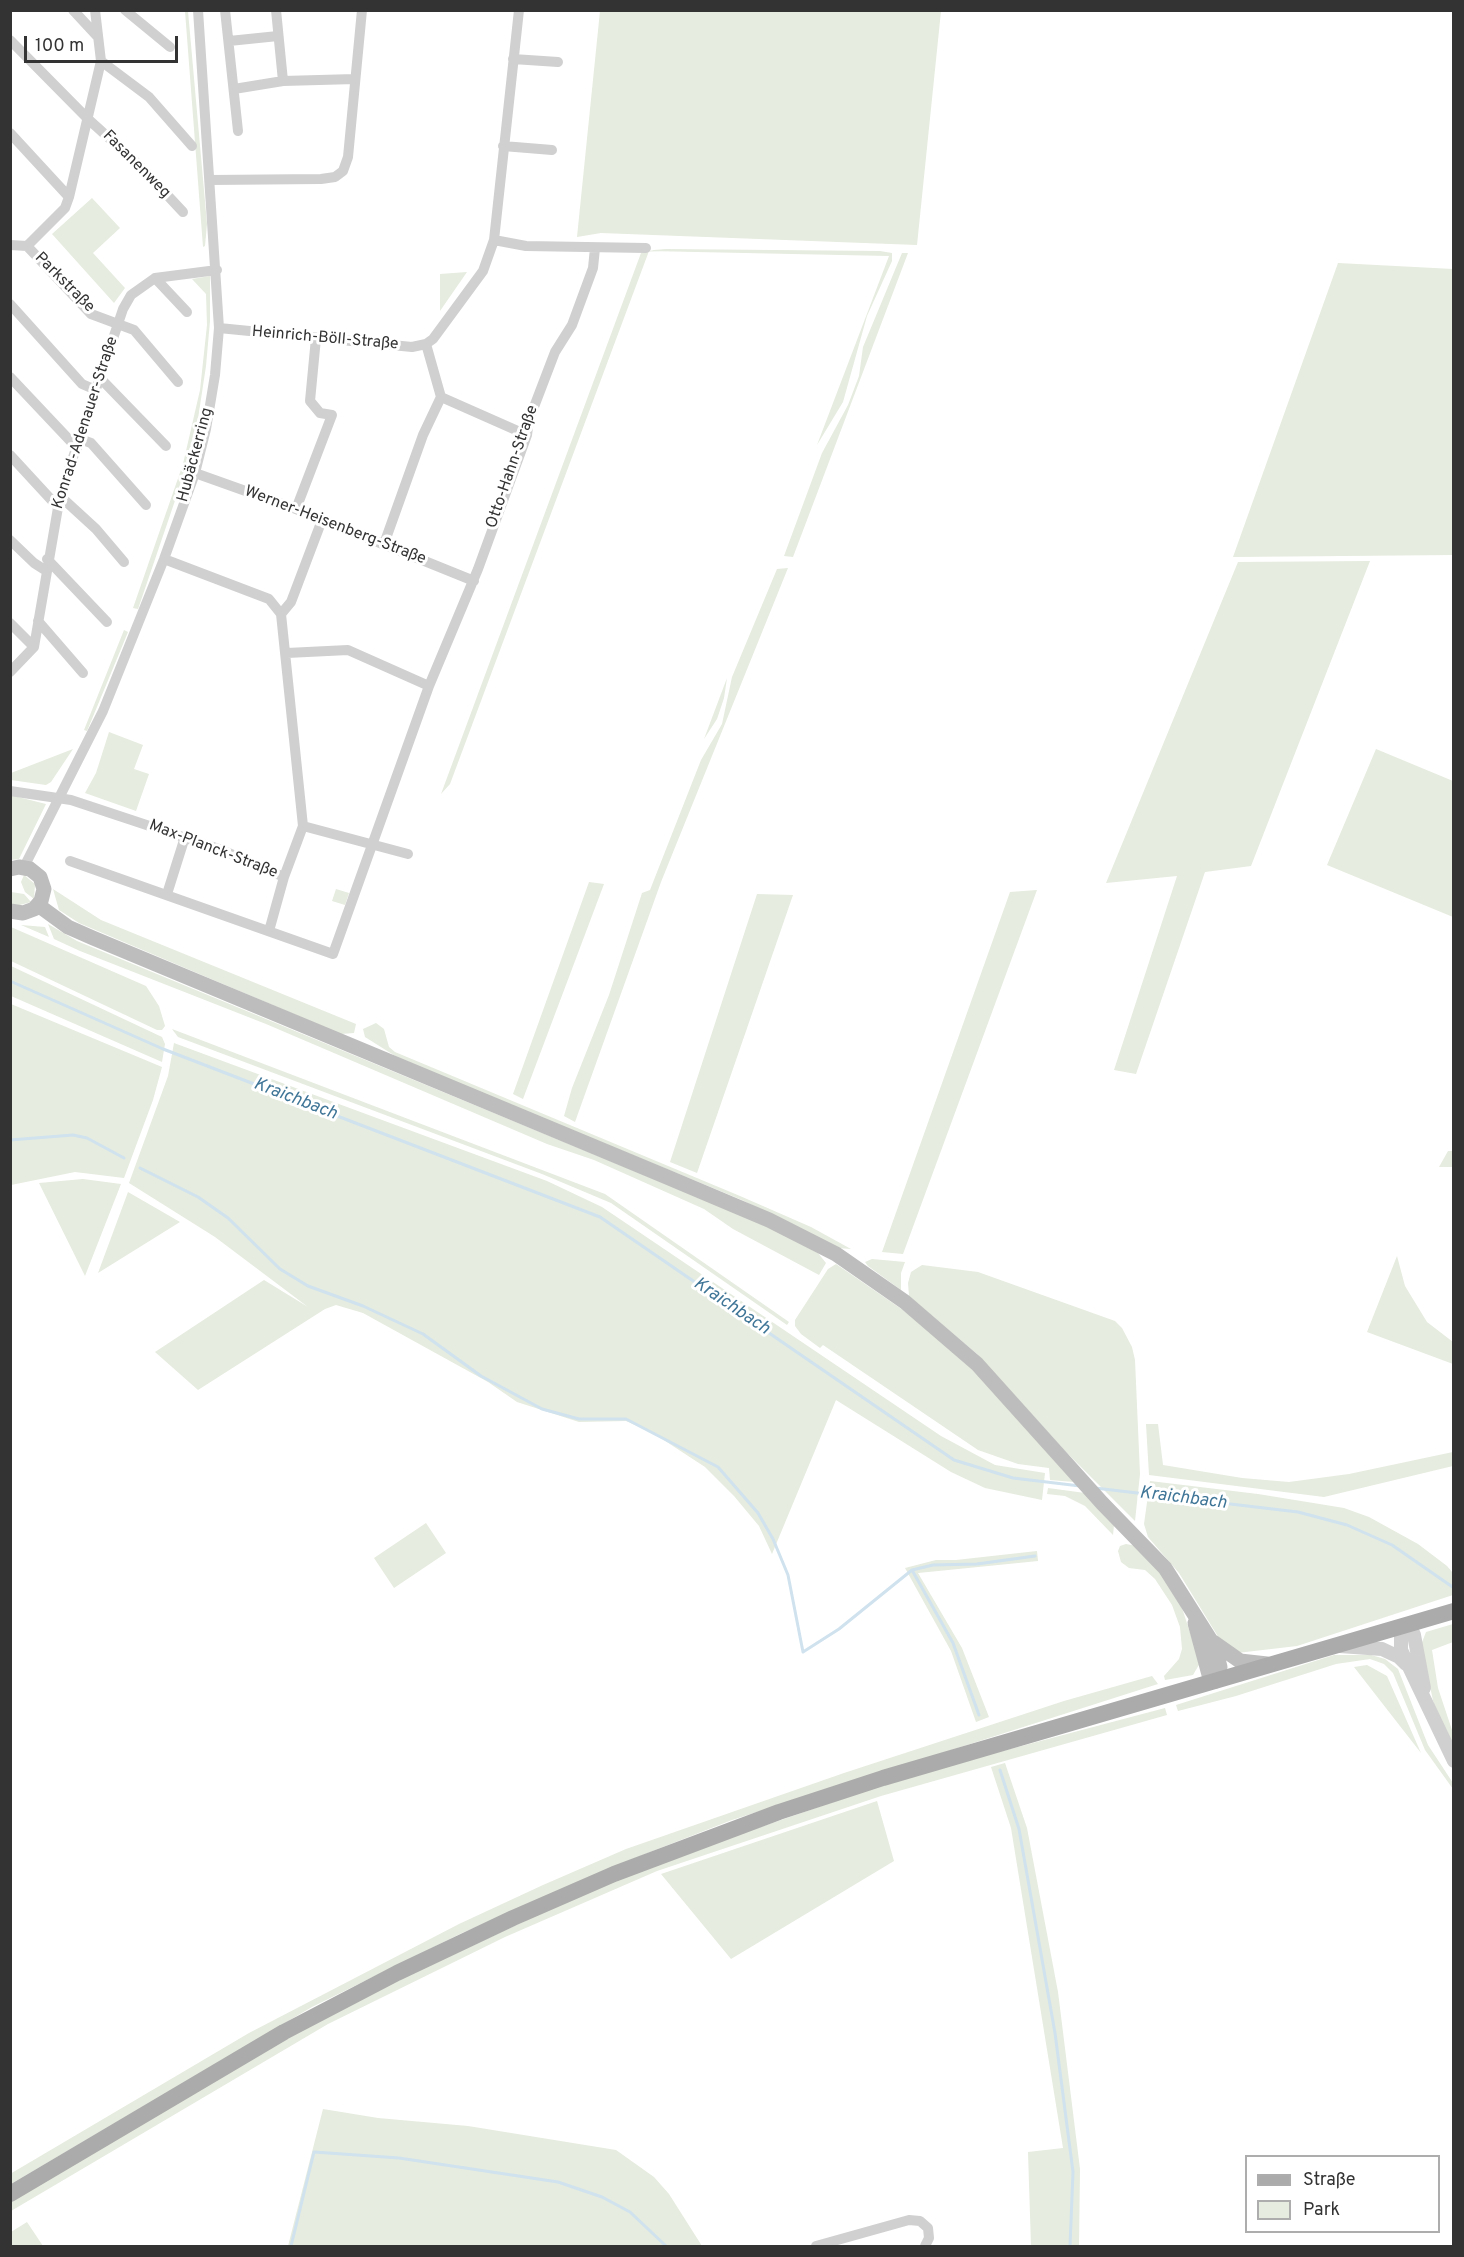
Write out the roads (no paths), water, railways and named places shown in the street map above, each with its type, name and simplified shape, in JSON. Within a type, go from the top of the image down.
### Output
[{"type":"main road","points":[[10,911],[23,913],[38,905],[43,895],[43,883],[35,872],[17,868]]},
{"type":"main road","points":[[38,905],[68,927],[93,938],[687,1185],[769,1220],[836,1254],[905,1302],[960,1348],[1165,1568],[1211,1640],[1220,1663],[1214,1681]]},
{"type":"main road","points":[[1189,1603],[1214,1681]]},
{"type":"main road","points":[[10,2194],[284,2032],[418,1963],[614,1874],[779,1812],[882,1778],[1449,1613]]},
{"type":"main road","points":[[1211,1640],[1240,1661],[1269,1664]]},
{"type":"street","points":[[73,10],[98,38]]},
{"type":"street","points":[[27,246],[65,208],[69,197],[100,61],[95,10]]},
{"type":"street","points":[[125,10],[170,47]]},
{"type":"street","name":"Hubäckerring","points":[[17,868],[59,798],[103,711],[164,559],[195,473],[214,386],[219,328],[217,270],[198,10]]},
{"type":"street","points":[[225,10],[238,131]]},
{"type":"street","points":[[276,10],[283,81]]},
{"type":"street","points":[[210,180],[335,177],[343,171],[348,157],[362,10]]},
{"type":"street","points":[[384,544],[423,435],[441,397],[426,344],[440,331],[483,271],[494,240],[519,10]]},
{"type":"street","points":[[229,41],[278,36]]},
{"type":"street","name":"Fasanenweg","points":[[10,40],[88,119],[141,167],[183,212]]},
{"type":"street","points":[[513,59],[558,62]]},
{"type":"street","points":[[100,61],[149,97],[192,146]]},
{"type":"street","points":[[234,89],[283,81],[356,80]]},
{"type":"street","points":[[10,133],[69,197]]},
{"type":"street","points":[[503,146],[552,150]]},
{"type":"street","points":[[494,240],[526,246],[646,248]]},
{"type":"street","name":"Parkstraße","points":[[10,245],[27,246],[91,314],[134,330],[178,381]]},
{"type":"street","name":"Otto-Hahn-Straße","points":[[269,931],[333,954],[429,686],[474,581],[527,435],[529,420],[555,352],[572,325],[592,268],[595,248]]},
{"type":"street","name":"Konrad-Adenauer-Straße","points":[[34,647],[58,501],[118,325],[131,295],[155,278],[217,270]]},
{"type":"street","points":[[155,278],[187,312]]},
{"type":"street","points":[[10,304],[82,384],[96,390]]},
{"type":"street","name":"Heinrich-Böll-Straße","points":[[219,328],[375,345],[412,347],[426,344]]},
{"type":"street","points":[[296,509],[332,415],[320,413],[310,400],[316,338]]},
{"type":"street","points":[[10,377],[78,444],[91,443],[146,505]]},
{"type":"street","points":[[100,379],[166,446]]},
{"type":"street","points":[[441,397],[527,435]]},
{"type":"street","points":[[10,455],[58,501],[96,529],[124,562]]},
{"type":"street","name":"Werner-Heisenberg-Straße","points":[[195,473],[296,509],[474,581]]},
{"type":"street","points":[[164,559],[269,599],[281,614],[291,602],[322,520]]},
{"type":"street","points":[[10,540],[34,563],[46,565],[107,622]]},
{"type":"street","name":"Max-Planck-Straße","points":[[10,791],[71,800],[185,837],[284,877],[303,826],[287,653],[281,614]]},
{"type":"street","points":[[38,621],[83,673]]},
{"type":"street","points":[[10,623],[34,647],[10,672]]},
{"type":"street","points":[[287,653],[348,650],[429,686]]},
{"type":"street","points":[[303,826],[408,854]]},
{"type":"street","points":[[166,894],[185,837]]},
{"type":"street","points":[[70,861],[269,931],[284,877]]},
{"type":"street","points":[[1409,1624],[1400,1643],[1439,1736],[1454,1761]]},
{"type":"street","points":[[1409,1624],[1414,1635],[1426,1702]]},
{"type":"street","points":[[1335,1646],[1382,1649],[1399,1657],[1407,1664]]},
{"type":"street","points":[[816,2247],[909,2220],[920,2221],[928,2228],[929,2238],[926,2247]]},
{"type":"waterway","name":"Kraichbach","points":[[10,981],[163,1049],[600,1217],[954,1460],[1013,1478],[1080,1486]]},
{"type":"waterway","points":[[10,1140],[73,1135],[87,1138],[124,1158]]},
{"type":"waterway","points":[[140,1168],[198,1197],[228,1218],[280,1269],[308,1286],[363,1306],[423,1334],[481,1376],[542,1409],[579,1419],[626,1419],[718,1467],[758,1513],[773,1539],[788,1575],[803,1652],[839,1629],[912,1570]]},
{"type":"waterway","name":"Kraichbach","points":[[1095,1488],[1298,1512],[1347,1525],[1392,1545],[1454,1588]]},
{"type":"waterway","points":[[979,1715],[953,1643],[912,1570],[933,1565],[977,1564],[1035,1556]]},
{"type":"waterway","points":[[1000,1770],[1019,1829],[1055,2033],[1073,2172],[1070,2246]]},
{"type":"waterway","points":[[291,2246],[314,2152],[399,2158],[558,2182],[602,2197],[630,2212],[666,2246]]}]
